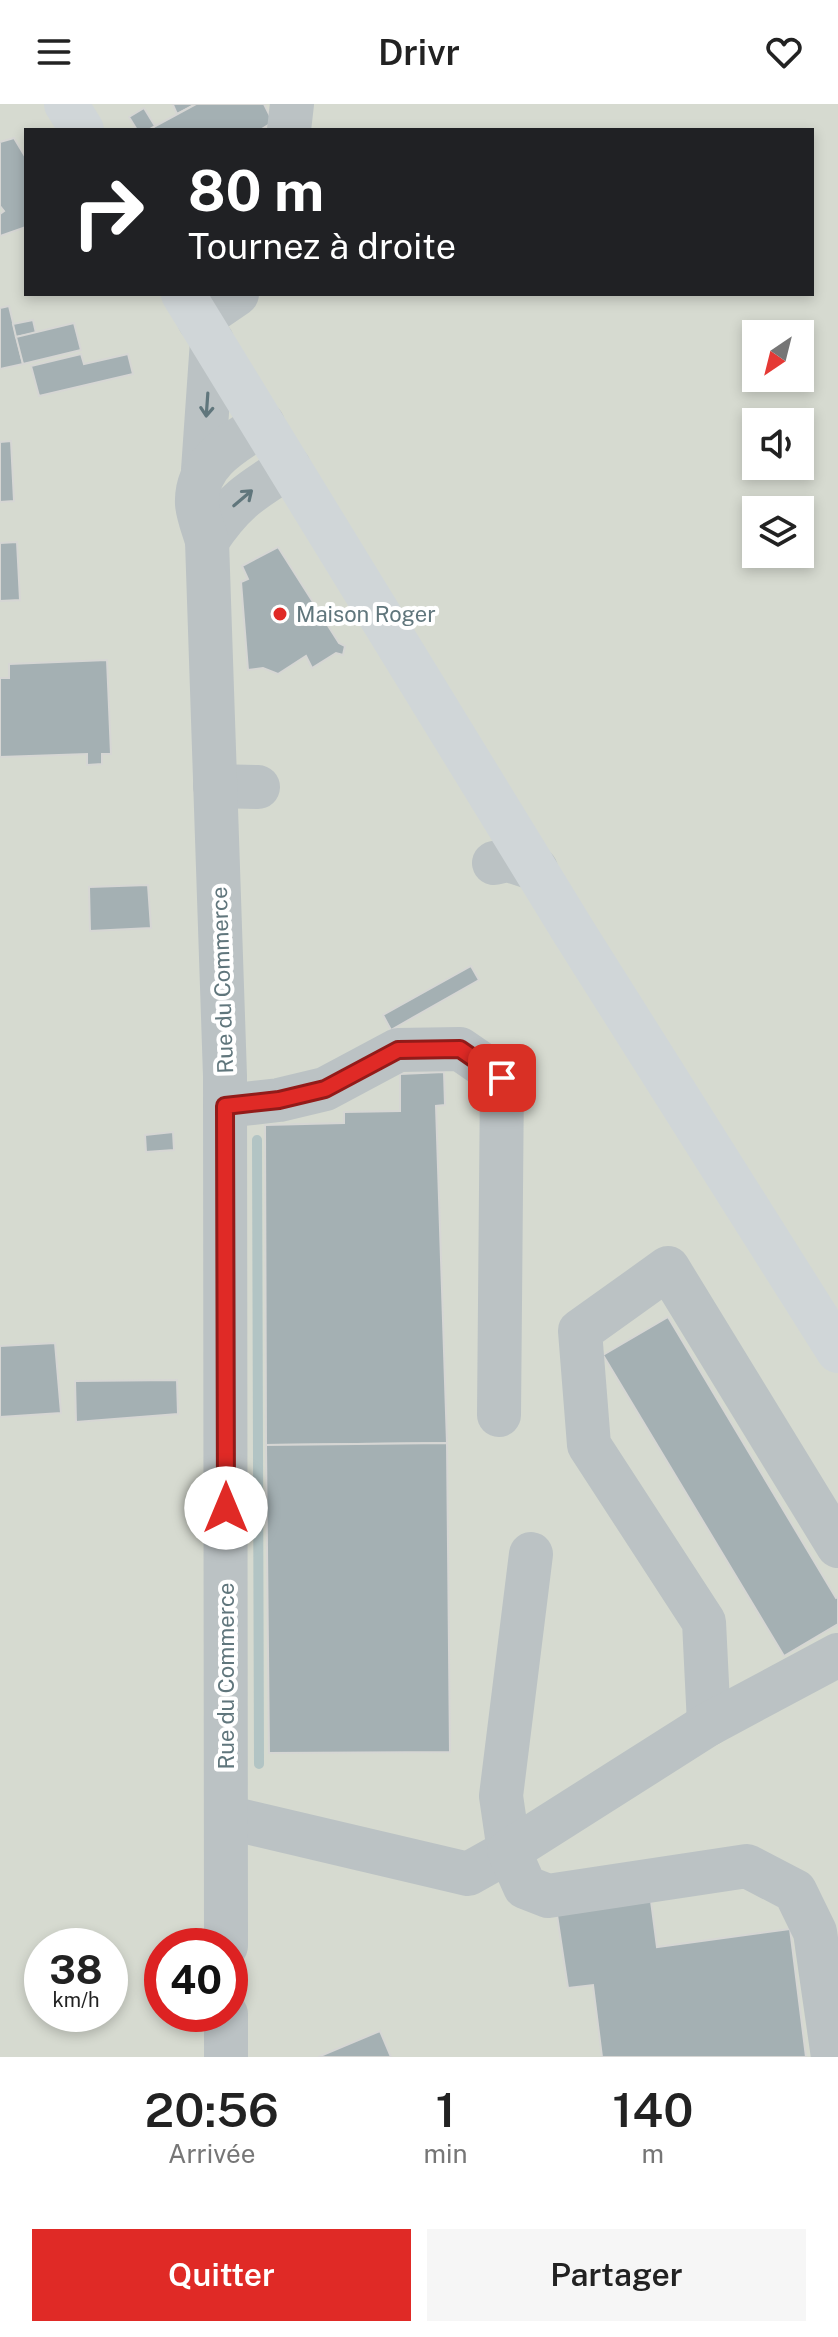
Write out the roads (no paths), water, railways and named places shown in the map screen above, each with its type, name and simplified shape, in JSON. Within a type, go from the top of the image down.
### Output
[{"type":"main road","points":[[66,104],[81,128]]},
{"type":"main road","points":[[198,318],[289,467],[495,843],[536,869],[838,1351]]},
{"type":"street","points":[[289,128],[292,104]]},
{"type":"street","points":[[198,318],[234,296]]},
{"type":"street","name":"Rue du Commerce","points":[[198,318],[203,470],[197,503],[207,541],[236,778],[225,1106],[226,1928]]},
{"type":"street","points":[[203,470],[234,442],[263,424]]},
{"type":"street","points":[[207,541],[227,511],[289,467]]},
{"type":"street","points":[[225,1106],[279,1100],[325,1089],[398,1050],[460,1049],[502,1078],[499,1415]]},
{"type":"street","points":[[709,1724],[704,1622],[589,1445],[580,1331],[668,1268],[838,1546]]},
{"type":"street","points":[[531,1554],[501,1796],[509,1851],[525,1887],[548,1896],[747,1866],[795,1891],[815,1932],[833,2057]]},
{"type":"street","points":[[226,1817],[468,1874],[709,1724],[838,1655]]},
{"type":"street","points":[[226,2032],[226,2057]]},
{"type":"waterway","points":[[257,1140],[259,1764]]},
{"type":"place","name":"Maison Roger","points":[[280,614]]}]
